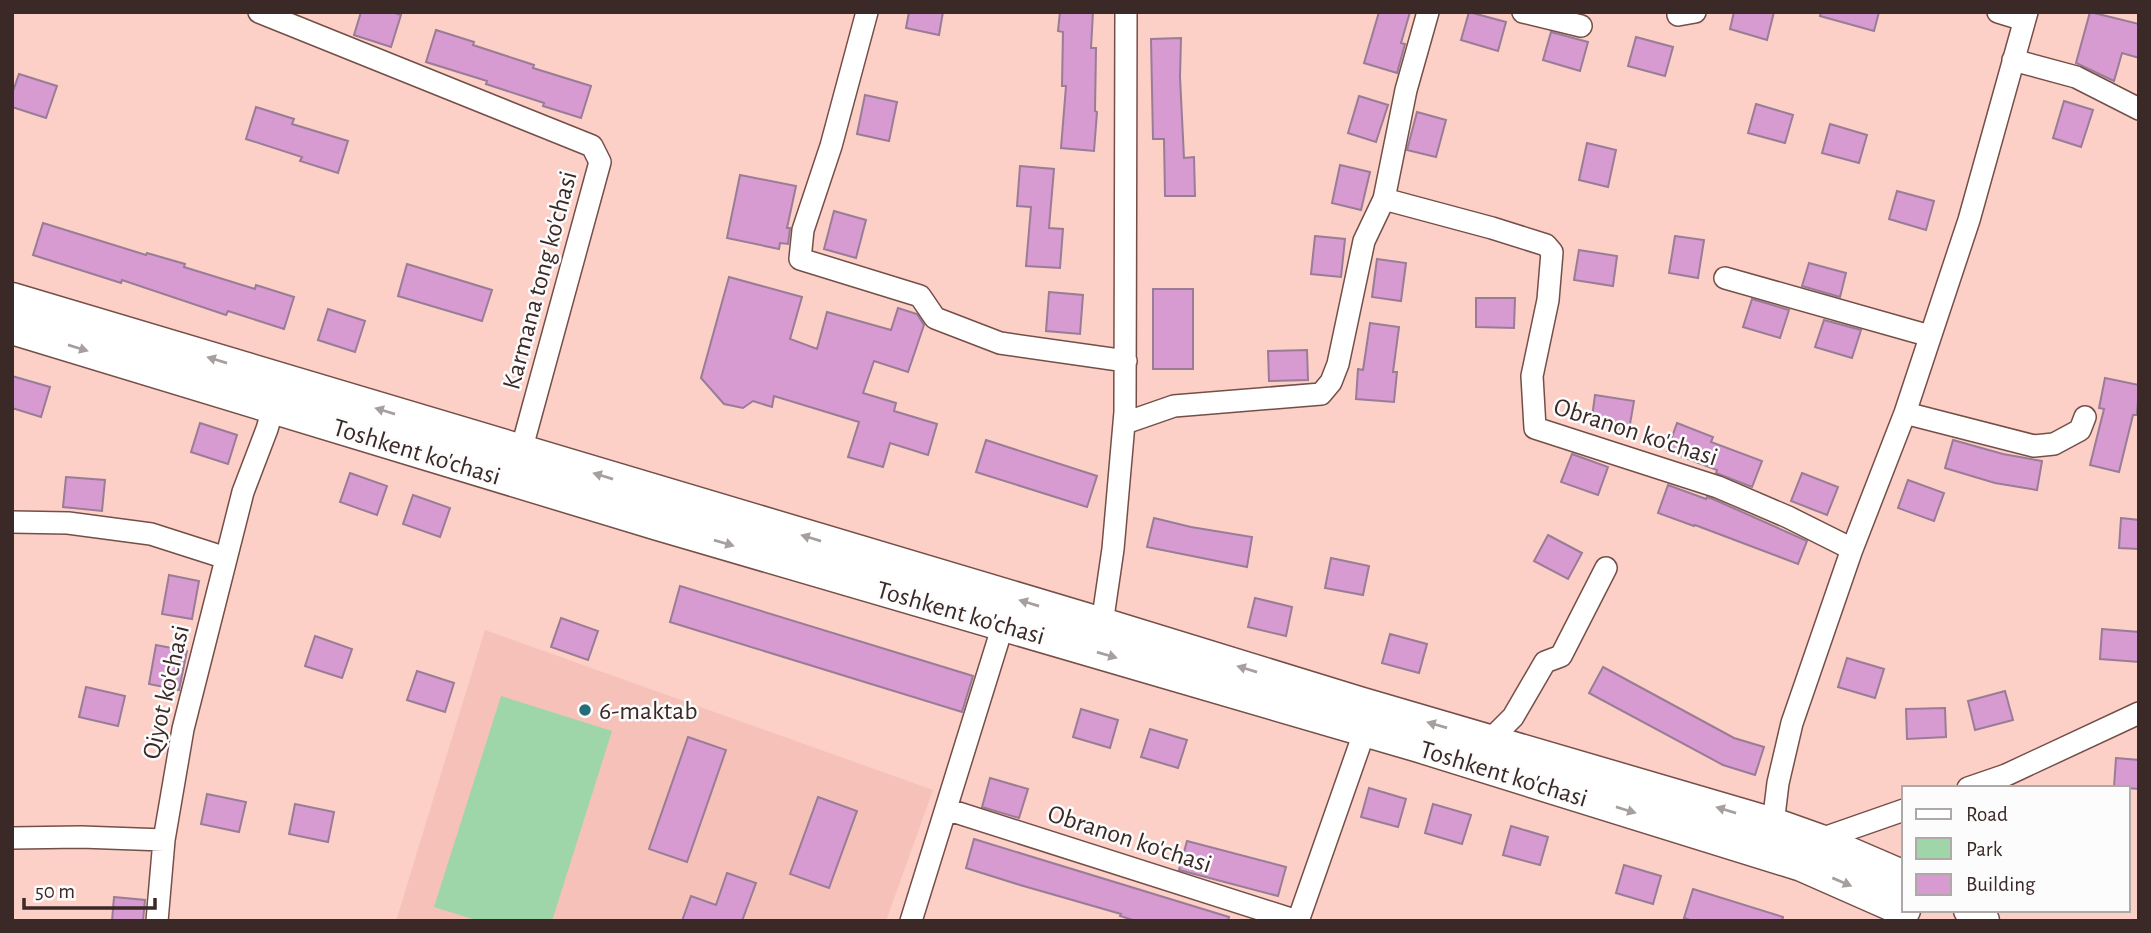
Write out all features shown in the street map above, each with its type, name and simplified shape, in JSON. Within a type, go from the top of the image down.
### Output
[{"type":"highway","name":"Toshkent ko'chasi","points":[[12,299],[277,394],[1003,625],[1365,730],[1802,865],[1902,909]]},
{"type":"highway","name":"Toshkent ko'chasi","points":[[12,328],[521,451],[1359,703],[1773,824],[1902,876]]},
{"type":"highway","name":"Toshkent ko'chasi","points":[[1909,912],[1928,921]]},
{"type":"street","name":"Karmana tong ko'chasi","points":[[259,12],[592,146],[600,162],[521,451]]},
{"type":"street","points":[[867,12],[835,132],[803,230],[800,259],[920,296],[935,318],[1000,343],[1126,361]]},
{"type":"street","points":[[1102,624],[1113,549],[1125,423],[1126,12]]},
{"type":"street","points":[[1125,423],[1174,406],[1321,394],[1331,382],[1338,364],[1364,241],[1384,200],[1406,90],[1429,12]]},
{"type":"street","points":[[1523,12],[1581,26]]},
{"type":"street","points":[[1773,824],[1778,783],[1792,723],[1852,549],[1905,413],[1969,220],[2026,16],[1998,12]]},
{"type":"street","points":[[2013,61],[2076,77],[2139,109]]},
{"type":"street","name":"Obranon ko'chasi","points":[[1384,200],[1546,245],[1552,252],[1548,300],[1532,376],[1535,428],[1718,487],[1852,549]]},
{"type":"street","points":[[1725,278],[1930,336]]},
{"type":"street","name":"Qiyot ko'chasi","points":[[157,921],[164,840],[183,729],[243,492],[277,394]]},
{"type":"street","points":[[1905,413],[2035,446],[2054,444],[2080,430],[2085,417]]},
{"type":"street","points":[[12,522],[68,523],[151,534],[226,558]]},
{"type":"street","points":[[1490,740],[1513,717],[1545,662],[1562,656],[1606,568]]},
{"type":"street","points":[[911,921],[1003,625]]},
{"type":"street","points":[[1977,786],[1999,781],[2139,713]]},
{"type":"street","name":"Obranon ko'chasi","points":[[946,809],[1297,921],[1365,730]]},
{"type":"street","points":[[1818,840],[1902,811]]},
{"type":"street","points":[[12,838],[164,840]]},
{"type":"shaded area","name":"6-maktab","points":[[485,630],[933,790],[886,921],[396,921]]},
{"type":"green space","points":[[501,696],[612,731],[552,921],[479,921],[434,907]]},
{"type":"building","points":[[361,12],[392,12],[401,15],[391,47],[354,35]]},
{"type":"building","points":[[909,12],[943,12],[939,35],[906,28]]},
{"type":"building","points":[[1060,12],[1093,12],[1091,48],[1096,48],[1097,112],[1094,151],[1061,148],[1066,86],[1062,86],[1063,32],[1058,31]]},
{"type":"building","points":[[1379,12],[1410,12],[1401,43],[1405,44],[1397,73],[1364,63]]},
{"type":"building","points":[[1469,12],[1506,22],[1498,51],[1461,40]]},
{"type":"building","points":[[1734,12],[1774,12],[1767,40],[1730,29]]},
{"type":"building","points":[[1821,12],[1879,12],[1874,31],[1820,16]]},
{"type":"building","points":[[2090,12],[2139,24],[2139,58],[2122,53],[2114,81],[2076,63]]},
{"type":"building","points":[[436,30],[534,65],[533,68],[591,86],[581,118],[486,84],[487,81],[426,62]]},
{"type":"building","points":[[1551,32],[1588,42],[1580,71],[1543,60]]},
{"type":"building","points":[[1636,37],[1673,47],[1665,76],[1628,66]]},
{"type":"building","points":[[1181,38],[1184,158],[1194,157],[1195,196],[1165,196],[1164,139],[1153,139],[1151,39]]},
{"type":"building","points":[[19,74],[57,86],[46,118],[12,107],[12,94]]},
{"type":"building","points":[[865,95],[897,102],[889,141],[857,134]]},
{"type":"building","points":[[1359,96],[1388,105],[1376,142],[1348,133]]},
{"type":"building","points":[[2064,101],[2093,110],[2081,147],[2053,138]]},
{"type":"building","points":[[1756,104],[1793,115],[1785,143],[1748,133]]},
{"type":"building","points":[[256,107],[294,119],[292,124],[348,141],[338,173],[300,161],[302,157],[246,139]]},
{"type":"building","points":[[1417,112],[1446,120],[1436,157],[1407,150]]},
{"type":"building","points":[[1830,124],[1867,135],[1859,163],[1822,153]]},
{"type":"building","points":[[1587,143],[1616,150],[1608,187],[1579,180]]},
{"type":"building","points":[[1340,165],[1370,172],[1361,210],[1332,203]]},
{"type":"building","points":[[1020,166],[1054,169],[1049,228],[1063,229],[1060,268],[1026,266],[1031,207],[1017,206]]},
{"type":"building","points":[[740,175],[796,186],[787,228],[790,228],[788,244],[780,243],[779,249],[727,238]]},
{"type":"building","points":[[1897,191],[1934,201],[1926,230],[1889,219]]},
{"type":"building","points":[[834,211],[866,220],[856,258],[824,249]]},
{"type":"building","points":[[43,223],[146,255],[147,253],[185,264],[184,267],[255,289],[256,285],[294,297],[284,329],[228,311],[226,315],[122,280],[121,283],[33,255]]},
{"type":"building","points":[[1315,236],[1345,239],[1341,277],[1311,274]]},
{"type":"building","points":[[1675,236],[1704,240],[1698,278],[1669,273]]},
{"type":"building","points":[[1579,250],[1617,256],[1613,286],[1574,280]]},
{"type":"building","points":[[1377,259],[1406,263],[1401,301],[1372,297]]},
{"type":"building","points":[[1809,263],[1846,273],[1840,297],[1802,286]]},
{"type":"building","points":[[407,264],[492,290],[482,321],[398,296]]},
{"type":"building","points":[[729,277],[802,297],[790,339],[817,349],[827,312],[891,330],[898,308],[917,314],[924,325],[908,372],[874,361],[863,393],[896,403],[894,411],[937,424],[928,455],[890,443],[883,467],[848,457],[859,422],[774,396],[772,407],[753,401],[743,408],[724,404],[701,378]]},
{"type":"building","points":[[1153,289],[1193,289],[1193,369],[1153,369]]},
{"type":"building","points":[[1049,292],[1083,295],[1080,334],[1046,331]]},
{"type":"building","points":[[1476,298],[1515,298],[1514,328],[1476,327]]},
{"type":"building","points":[[1752,299],[1789,310],[1780,338],[1743,327]]},
{"type":"building","points":[[328,309],[365,321],[355,352],[318,340]]},
{"type":"building","points":[[1824,320],[1861,330],[1852,358],[1815,347]]},
{"type":"building","points":[[1370,323],[1399,327],[1393,372],[1397,372],[1394,402],[1356,399],[1358,369],[1363,370]]},
{"type":"building","points":[[1307,350],[1308,380],[1269,381],[1268,351]]},
{"type":"building","points":[[12,376],[50,387],[41,417],[12,408]]},
{"type":"building","points":[[2105,378],[2139,385],[2137,415],[2133,415],[2119,472],[2090,465],[2104,409],[2099,408]]},
{"type":"building","points":[[1595,395],[1634,401],[1629,430],[1591,425]]},
{"type":"building","points":[[200,423],[237,435],[228,464],[191,452]]},
{"type":"building","points":[[1677,423],[1713,437],[1711,442],[1762,461],[1752,487],[1667,451]]},
{"type":"building","points":[[986,440],[1097,476],[1087,507],[976,472]]},
{"type":"building","points":[[1953,440],[2003,454],[2042,461],[2037,490],[1995,483],[1945,468]]},
{"type":"building","points":[[1572,454],[1608,467],[1598,495],[1561,482]]},
{"type":"building","points":[[350,473],[387,486],[377,515],[340,502]]},
{"type":"building","points":[[1802,473],[1838,487],[1827,515],[1791,501]]},
{"type":"building","points":[[66,477],[105,480],[102,511],[63,507]]},
{"type":"building","points":[[1908,480],[1944,493],[1934,521],[1898,508]]},
{"type":"building","points":[[1668,485],[1713,499],[1807,541],[1798,564],[1658,513]]},
{"type":"building","points":[[413,495],[450,508],[440,537],[403,524]]},
{"type":"building","points":[[1154,518],[1252,537],[1247,567],[1147,547]]},
{"type":"building","points":[[2121,518],[2139,520],[2139,549],[2119,548]]},
{"type":"building","points":[[1548,535],[1582,553],[1568,579],[1534,561]]},
{"type":"building","points":[[1331,558],[1369,566],[1363,595],[1325,588]]},
{"type":"building","points":[[169,575],[199,581],[192,619],[162,614]]},
{"type":"building","points":[[680,586],[973,676],[962,712],[670,622]]},
{"type":"building","points":[[1255,598],[1292,607],[1286,636],[1248,627]]},
{"type":"building","points":[[561,618],[598,631],[588,660],[551,647]]},
{"type":"building","points":[[2102,629],[2139,632],[2139,662],[2100,659]]},
{"type":"building","points":[[1390,634],[1427,644],[1419,673],[1382,663]]},
{"type":"building","points":[[315,636],[352,649],[342,678],[305,666]]},
{"type":"building","points":[[156,645],[187,651],[179,690],[149,684]]},
{"type":"building","points":[[1847,658],[1884,669],[1875,698],[1838,687]]},
{"type":"building","points":[[1603,667],[1734,738],[1764,747],[1755,775],[1723,765],[1589,693]]},
{"type":"building","points":[[417,671],[454,683],[445,712],[407,700]]},
{"type":"building","points":[[86,687],[125,696],[118,726],[79,717]]},
{"type":"building","points":[[2005,691],[2013,720],[1975,730],[1968,701]]},
{"type":"building","points":[[1945,708],[1946,737],[1907,739],[1906,709]]},
{"type":"building","points":[[1081,709],[1118,720],[1110,748],[1073,737]]},
{"type":"building","points":[[1150,729],[1187,740],[1178,768],[1141,757]]},
{"type":"building","points":[[688,737],[726,750],[687,862],[649,849]]},
{"type":"building","points":[[2116,758],[2139,760],[2139,789],[2114,786]]},
{"type":"building","points":[[990,778],[1028,789],[1019,818],[982,807]]},
{"type":"building","points":[[1369,788],[1406,799],[1398,827],[1361,817]]},
{"type":"building","points":[[207,794],[246,802],[239,832],[201,824]]},
{"type":"building","points":[[818,797],[857,811],[829,888],[790,874]]},
{"type":"building","points":[[295,804],[334,812],[328,842],[289,834]]},
{"type":"building","points":[[1433,804],[1471,815],[1462,844],[1425,833]]},
{"type":"building","points":[[1511,826],[1548,837],[1540,865],[1503,855]]},
{"type":"building","points":[[974,839],[1229,917],[1228,921],[1136,921],[1120,916],[1121,914],[966,868]]},
{"type":"building","points":[[1187,841],[1286,867],[1278,896],[1179,870]]},
{"type":"building","points":[[1624,865],[1661,876],[1653,904],[1616,893]]},
{"type":"building","points":[[727,873],[756,883],[742,921],[682,921],[691,896],[716,905]]},
{"type":"building","points":[[1693,889],[1783,917],[1782,921],[1693,921],[1684,918]]},
{"type":"building","points":[[114,897],[145,900],[143,921],[112,921]]},
{"type":"place","name":"6-maktab","points":[[585,710]]}]
